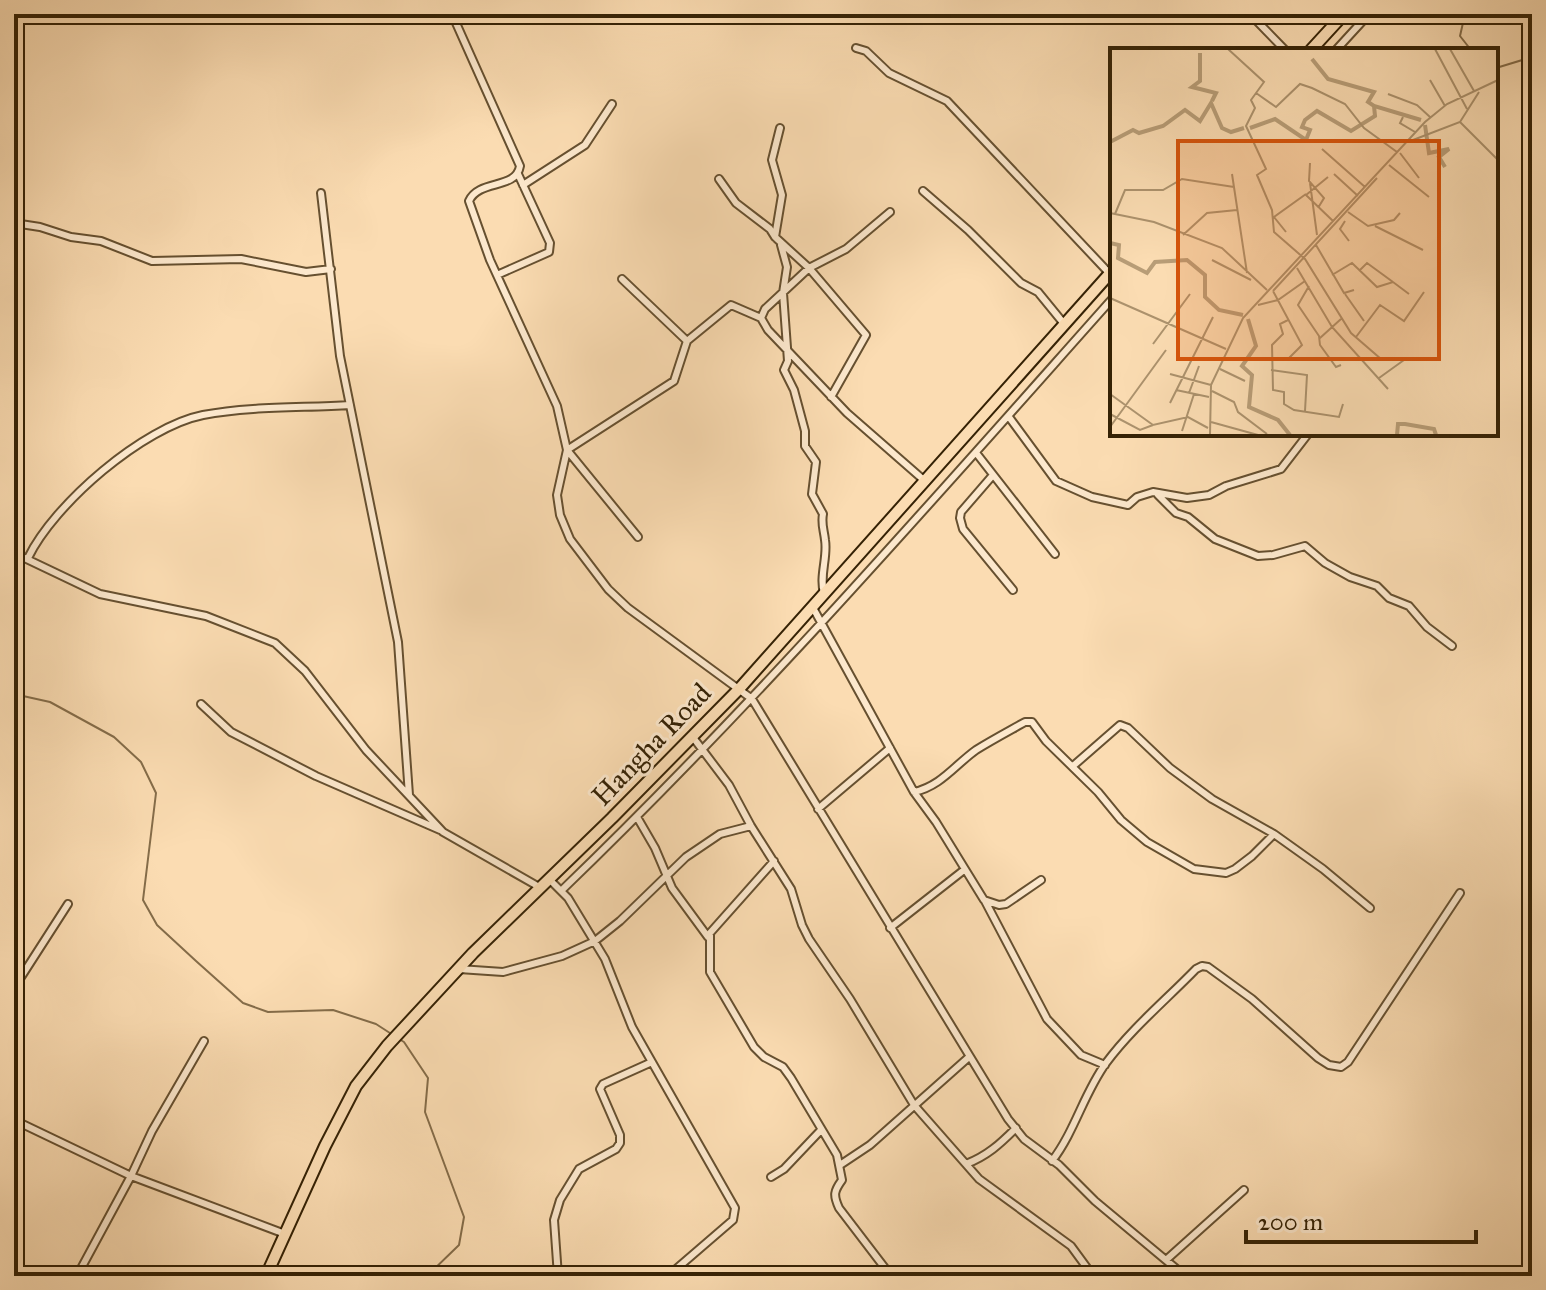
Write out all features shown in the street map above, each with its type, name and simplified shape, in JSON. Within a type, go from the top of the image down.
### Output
[{"type":"highway","points":[[1313,48],[1344,14]]},
{"type":"highway","name":"Hangha Road","points":[[266,1276],[356,1086],[387,1046],[459,969],[740,688],[1110,273]]},
{"type":"street","points":[[452,14],[520,166],[514,178],[481,189],[469,201],[497,275],[557,406],[567,450],[557,495],[560,515],[570,539],[608,589],[628,608],[752,699],[969,1057],[1024,1139],[1185,1276]]},
{"type":"street","points":[[1250,14],[1283,48]]},
{"type":"street","points":[[1338,48],[1369,14]]},
{"type":"street","points":[[856,48],[866,51],[889,73],[947,101],[1110,271]]},
{"type":"street","points":[[523,185],[585,145],[612,104]]},
{"type":"street","points":[[775,237],[782,195],[772,160],[780,128]]},
{"type":"street","points":[[497,275],[549,252],[550,243],[518,174]]},
{"type":"street","points":[[719,179],[745,212],[770,229],[781,245],[809,268],[866,335],[831,397]]},
{"type":"street","points":[[923,191],[1021,283],[1038,292],[1065,325]]},
{"type":"street","points":[[321,193],[339,343],[398,642],[409,795]]},
{"type":"street","points":[[761,318],[765,309],[809,268],[846,249],[890,212]]},
{"type":"street","points":[[14,223],[101,241],[152,261],[241,259],[306,272],[331,269]]},
{"type":"street","points":[[781,245],[787,267],[783,293],[788,361],[784,370],[794,390],[805,431],[805,446],[816,462],[812,494],[823,514],[821,522],[826,550],[824,593]]},
{"type":"street","points":[[622,279],[687,341]]},
{"type":"street","points":[[562,890],[752,699],[977,454],[1110,301]]},
{"type":"street","points":[[567,450],[674,381],[687,341],[731,305],[761,318],[768,330],[831,397],[926,482]]},
{"type":"street","points":[[28,558],[39,537],[77,493],[127,454],[170,427],[204,415],[350,405]]},
{"type":"street","points":[[1009,417],[1056,481],[1068,488],[1128,505],[1137,497],[1155,493],[1187,498],[1209,495],[1226,486],[1281,469],[1306,436]]},
{"type":"street","points":[[567,450],[638,537]]},
{"type":"street","points":[[977,454],[1055,554]]},
{"type":"street","points":[[993,475],[961,512],[960,518],[963,529],[1013,590]]},
{"type":"street","points":[[1155,493],[1176,513],[1188,517],[1215,539],[1258,556],[1305,546],[1325,563],[1350,577],[1377,586],[1389,598],[1409,606],[1427,627],[1452,646]]},
{"type":"street","points":[[14,553],[100,594],[206,616],[275,643],[305,671],[366,750],[443,832]]},
{"type":"street","points":[[812,606],[914,792],[984,900],[1047,1019],[1081,1055],[1105,1065]]},
{"type":"street","points":[[201,704],[231,732],[316,776],[443,832],[541,888]]},
{"type":"street","points":[[914,792],[932,786],[975,751],[1025,722],[1032,722],[1046,741],[1130,828],[1147,842],[1194,869],[1226,873],[1252,856],[1274,834]]},
{"type":"street","points":[[1073,766],[1120,725],[1128,728],[1170,768],[1212,799],[1274,834],[1370,908]]},
{"type":"street","points":[[692,736],[729,785],[791,889],[809,939],[850,999],[914,1105],[979,1179],[1071,1246],[1093,1276]]},
{"type":"street","points":[[818,809],[890,748]]},
{"type":"street","points":[[637,817],[672,888],[708,938]]},
{"type":"street","points":[[459,969],[503,972],[562,956],[595,941],[614,927],[686,857],[720,834],[751,826]]},
{"type":"street","points":[[774,861],[714,926],[708,938],[710,972],[746,1034],[764,1057],[787,1072],[837,1155],[842,1180],[834,1197],[891,1276]]},
{"type":"street","points":[[890,928],[964,870]]},
{"type":"street","points":[[550,880],[562,890],[595,941],[624,1010],[732,1200],[736,1214],[733,1220],[668,1276]]},
{"type":"street","points":[[984,900],[1006,904],[1041,880]]},
{"type":"street","points":[[1052,1161],[1062,1148],[1105,1065],[1158,1006],[1202,966],[1208,967],[1252,999],[1329,1065],[1341,1067],[1348,1062],[1460,893]]},
{"type":"street","points":[[14,988],[68,904]]},
{"type":"street","points":[[77,1276],[152,1131],[204,1041]]},
{"type":"street","points":[[840,1165],[870,1145],[969,1057]]},
{"type":"street","points":[[558,1276],[554,1220],[560,1200],[579,1169],[616,1149],[620,1143],[620,1135],[600,1089],[603,1084],[652,1062]]},
{"type":"street","points":[[14,1120],[131,1176],[285,1234]]},
{"type":"street","points":[[966,1164],[996,1148],[1016,1128]]},
{"type":"street","points":[[771,1177],[784,1169],[821,1130]]},
{"type":"street","points":[[1166,1260],[1244,1190]]},
{"type":"waterway","points":[[1465,14],[1460,36],[1469,48]]},
{"type":"waterway","points":[[1498,67],[1532,57]]},
{"type":"waterway","points":[[14,694],[50,702],[114,737],[141,762],[156,793],[143,900],[157,925],[196,961],[243,1003],[268,1012],[333,1010],[376,1024],[393,1035]]},
{"type":"waterway","points":[[399,1039],[428,1078],[425,1112],[464,1217],[459,1245],[427,1276]]}]
